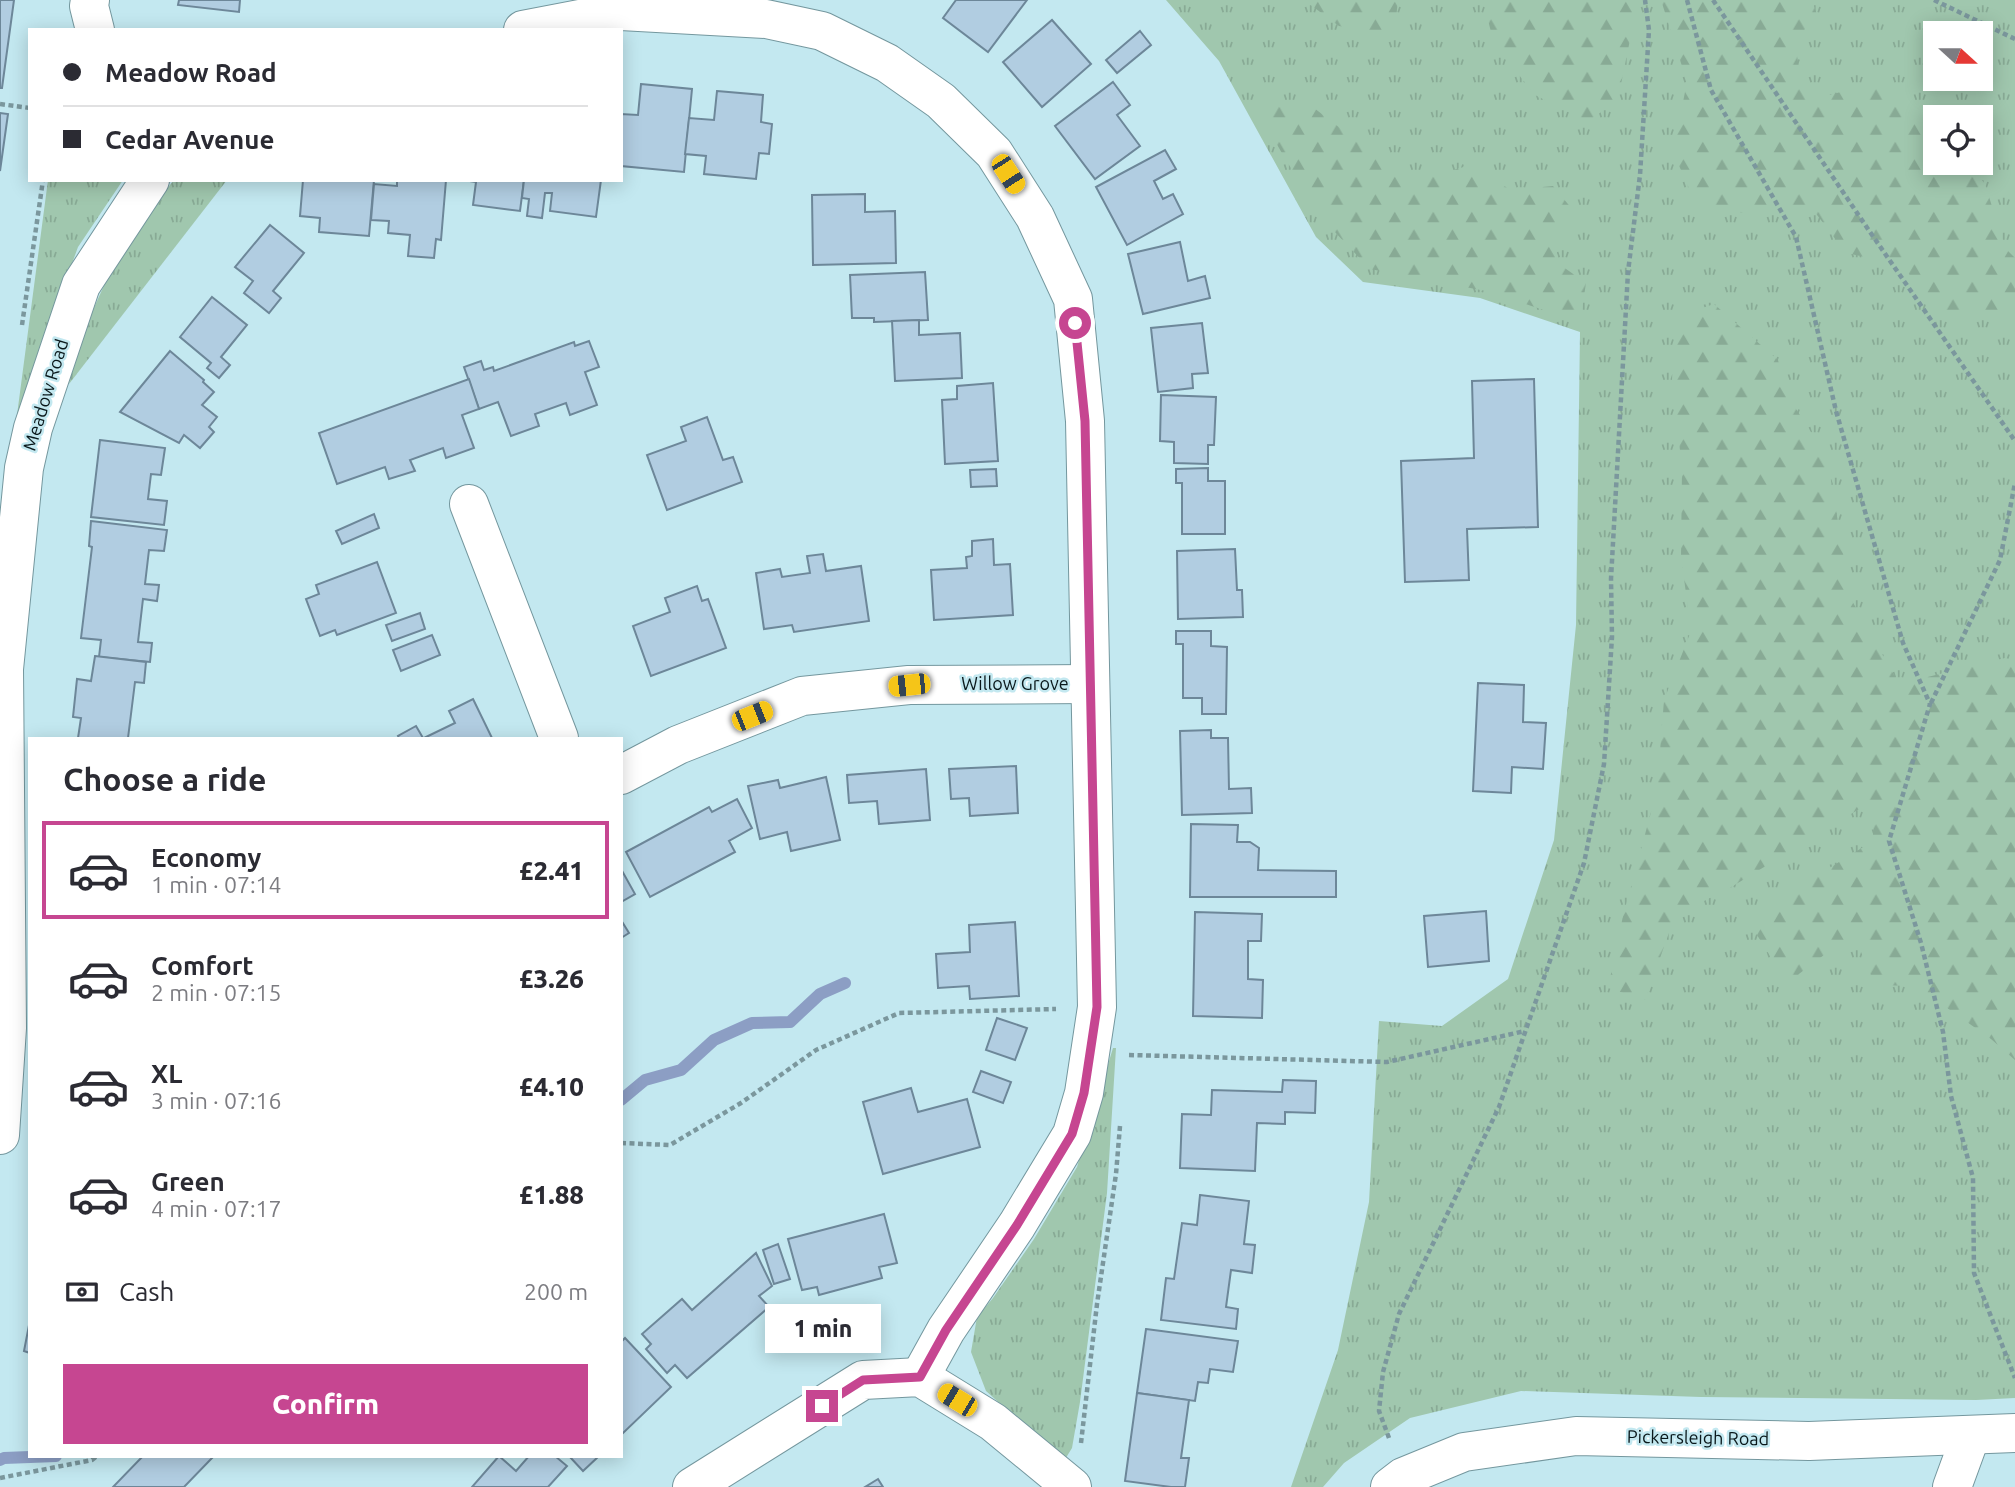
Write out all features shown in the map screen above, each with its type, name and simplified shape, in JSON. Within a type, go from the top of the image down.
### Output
[{"type":"street","points":[[90,0],[94,28]]},
{"type":"street","points":[[533,28],[621,11],[766,19],[822,31],[887,63],[941,101],[994,153],[1035,217],[1073,299],[1085,421],[1097,1007],[1084,1093],[1072,1134],[1017,1225],[946,1330],[920,1377]]},
{"type":"street","name":"Meadow Road","points":[[0,1135],[18,1026],[4,669],[24,468],[33,428],[81,285],[149,182]]},
{"type":"street","points":[[469,504],[559,737]]},
{"type":"street","name":"Willow Grove","points":[[623,774],[678,745],[802,696],[909,685],[1090,684]]},
{"type":"street","points":[[692,1487],[863,1380],[920,1377],[993,1422],[1072,1487]]},
{"type":"street","name":"Pickersleigh Road","points":[[1396,1482],[1464,1452],[1576,1436],[1809,1441],[2015,1433]]},
{"type":"street","points":[[1952,1487],[1971,1435]]},
{"type":"path","points":[[1396,1482],[1379,1411],[1382,1372],[1399,1314],[1499,1107],[1584,863],[1604,764],[1628,272],[1640,175],[1648,30],[1645,0]]},
{"type":"path","points":[[1687,0],[1711,90],[1796,237],[1836,411],[1903,643],[1930,704]]},
{"type":"path","points":[[1713,0],[2015,441]]},
{"type":"path","points":[[1934,0],[2015,39]]},
{"type":"path","points":[[0,104],[28,108]]},
{"type":"path","points":[[2015,483],[2000,560],[1930,704],[1889,841],[1921,943],[1943,1032],[1951,1096],[1973,1178],[1974,1273],[2015,1378]]},
{"type":"path","points":[[623,1143],[670,1145],[741,1103],[816,1050],[899,1013],[1097,1007]]},
{"type":"path","points":[[1124,1062],[1125,1055],[1387,1062],[1525,1031]]},
{"type":"path","points":[[1080,1448],[1116,1174],[1120,1124]]},
{"type":"path","points":[[0,1478],[94,1458]]},
{"type":"green space","points":[[1166,0],[2015,0],[2015,1398],[1976,1400],[1701,1397],[1521,1391],[1410,1418],[1344,1463],[1323,1487],[1291,1487],[1338,1350],[1369,1202],[1379,1021],[1442,1026],[1508,979],[1554,840],[1576,625],[1580,332],[1480,298],[1363,282],[1316,237],[1219,61]]},
{"type":"green space","points":[[1304,0],[1398,0],[1394,37],[1339,26]]},
{"type":"green space","points":[[1483,0],[1631,0],[1634,20],[1618,99],[1588,122],[1535,95],[1494,44]]},
{"type":"green space","points":[[1661,0],[1812,0],[1817,15],[1795,41],[1799,69],[1810,101],[1881,80],[1923,119],[1923,175],[1978,175],[1985,184],[2005,248],[2015,258],[2015,315],[1929,310],[1904,265],[1846,253],[1811,207],[1752,213],[1699,211],[1673,152],[1687,82]]},
{"type":"green space","points":[[1252,101],[1314,108],[1395,170],[1446,172],[1474,164],[1510,190],[1553,186],[1577,215],[1555,242],[1559,264],[1586,283],[1580,322],[1486,291],[1370,269],[1332,229],[1287,162]]},
{"type":"green space","points":[[48,182],[122,182],[78,247],[17,415]]},
{"type":"green space","points":[[172,182],[225,182],[69,384],[76,347],[107,279],[138,224]]},
{"type":"green space","points":[[1714,304],[1778,360],[1787,395],[1827,457],[1851,599],[1899,684],[2005,658],[2015,660],[2015,1060],[1991,1039],[1916,986],[1875,985],[1853,933],[1787,983],[1747,919],[1873,841],[1874,800],[1733,886],[1675,916],[1645,1000],[1608,988],[1623,916],[1657,790],[1664,700],[1691,631],[1681,556],[1682,468],[1672,380],[1675,317]]},
{"type":"green space","points":[[1113,1048],[1116,1048],[1107,1193],[1080,1402],[1072,1448],[1064,1461],[986,1391],[971,1352],[977,1317],[1034,1239],[1077,1167]]},
{"type":"building","points":[[0,0],[14,0],[2,88],[0,88]]},
{"type":"building","points":[[179,0],[240,0],[239,12],[178,5]]},
{"type":"building","points":[[956,0],[1027,0],[988,52],[943,18]]},
{"type":"building","points":[[1052,20],[1091,64],[1042,107],[1003,62]]},
{"type":"building","points":[[1140,31],[1151,45],[1117,73],[1106,60]]},
{"type":"building","points":[[1113,82],[1130,105],[1117,115],[1140,146],[1095,179],[1055,126]]},
{"type":"building","points":[[641,84],[692,89],[684,172],[623,166],[623,114],[638,115]]},
{"type":"building","points":[[717,91],[763,95],[761,122],[772,124],[769,154],[759,153],[756,179],[704,174],[706,156],[685,154],[689,118],[714,120]]},
{"type":"building","points":[[0,113],[8,114],[0,171]]},
{"type":"building","points":[[1165,150],[1176,169],[1154,181],[1163,199],[1173,194],[1183,214],[1127,245],[1096,187]]},
{"type":"building","points":[[303,182],[374,182],[369,236],[319,232],[320,218],[300,216]]},
{"type":"building","points":[[397,182],[446,182],[441,240],[436,239],[434,258],[408,256],[410,235],[388,233],[389,221],[371,220],[374,184],[397,186]]},
{"type":"building","points":[[476,182],[524,182],[520,211],[473,205]]},
{"type":"building","points":[[524,182],[601,182],[596,217],[550,211],[552,193],[545,193],[542,218],[527,216],[529,199],[522,198]]},
{"type":"building","points":[[865,194],[865,212],[895,211],[896,263],[813,265],[812,195]]},
{"type":"building","points":[[270,225],[304,253],[273,291],[281,298],[269,313],[244,293],[253,281],[235,267]]},
{"type":"building","points":[[1180,242],[1188,281],[1205,276],[1210,298],[1143,314],[1128,254]]},
{"type":"building","points":[[925,272],[928,320],[874,322],[874,318],[852,318],[850,275]]},
{"type":"building","points":[[212,297],[247,325],[221,357],[230,365],[219,378],[207,368],[211,363],[180,337]]},
{"type":"building","points":[[919,320],[919,335],[960,333],[962,378],[895,381],[892,321]]},
{"type":"building","points":[[1202,323],[1208,373],[1192,374],[1193,388],[1158,392],[1151,328]]},
{"type":"building","points":[[589,341],[599,367],[585,372],[597,405],[570,415],[566,403],[535,414],[539,426],[511,436],[498,402],[479,409],[464,367],[481,361],[484,370],[493,367],[494,371],[574,342],[575,346]]},
{"type":"building","points":[[170,351],[214,392],[202,405],[217,417],[209,427],[214,432],[200,448],[184,435],[179,443],[120,412]]},
{"type":"building","points":[[469,379],[479,409],[462,415],[474,448],[446,458],[443,448],[410,460],[415,471],[389,479],[385,467],[337,484],[319,433]]},
{"type":"building","points":[[1534,379],[1538,527],[1467,529],[1469,580],[1405,582],[1401,461],[1474,458],[1472,381]]},
{"type":"building","points":[[993,383],[998,461],[945,464],[942,400],[957,399],[957,386]]},
{"type":"building","points":[[1161,395],[1216,397],[1214,445],[1208,445],[1208,464],[1174,463],[1174,442],[1160,441]]},
{"type":"building","points":[[707,417],[723,460],[733,457],[742,482],[667,510],[647,455],[686,441],[681,427]]},
{"type":"building","points":[[100,440],[165,448],[161,475],[151,474],[148,499],[167,501],[164,525],[91,517]]},
{"type":"building","points":[[1208,468],[1208,481],[1225,481],[1225,534],[1182,534],[1182,483],[1176,483],[1176,469]]},
{"type":"building","points":[[996,469],[997,486],[971,487],[970,470]]},
{"type":"building","points":[[374,514],[379,528],[342,544],[336,531]]},
{"type":"building","points":[[91,521],[167,530],[164,551],[149,550],[145,584],[159,585],[157,601],[143,599],[138,642],[152,643],[150,662],[99,657],[101,640],[81,638],[92,547],[89,546]]},
{"type":"building","points":[[993,539],[994,565],[1010,564],[1013,615],[934,620],[931,570],[967,568],[966,557],[972,556],[972,541]]},
{"type":"building","points":[[1235,549],[1237,590],[1242,590],[1243,617],[1178,619],[1177,551]]},
{"type":"building","points":[[823,554],[826,571],[861,566],[869,621],[794,632],[792,625],[764,629],[756,573],[780,569],[782,577],[810,573],[807,556]]},
{"type":"building","points":[[377,562],[396,613],[337,635],[335,630],[320,636],[306,599],[319,594],[316,585]]},
{"type":"building","points":[[697,586],[702,601],[708,599],[726,648],[651,676],[633,626],[670,612],[665,598]]},
{"type":"building","points":[[420,613],[425,629],[392,641],[386,625]]},
{"type":"building","points":[[1176,631],[1211,631],[1211,646],[1227,647],[1226,714],[1202,714],[1202,698],[1183,698],[1183,644],[1176,644]]},
{"type":"building","points":[[432,635],[440,655],[401,671],[393,650]]},
{"type":"building","points":[[95,656],[146,662],[144,683],[135,682],[128,737],[78,737],[81,718],[73,717],[77,679],[91,681]]},
{"type":"building","points":[[1478,683],[1524,685],[1523,722],[1546,723],[1543,769],[1512,767],[1511,793],[1473,791]]},
{"type":"building","points":[[473,699],[492,737],[426,737],[455,723],[449,711]]},
{"type":"building","points":[[416,726],[422,737],[398,737]]},
{"type":"building","points":[[1211,730],[1211,738],[1228,738],[1229,789],[1251,788],[1252,813],[1182,815],[1180,731]]},
{"type":"building","points":[[1016,766],[1018,813],[970,816],[969,798],[951,799],[949,769]]},
{"type":"building","points":[[926,769],[930,820],[879,824],[877,801],[849,803],[847,775]]},
{"type":"building","points":[[826,777],[840,840],[791,851],[787,832],[760,839],[748,786],[778,780],[780,788]]},
{"type":"building","points":[[737,799],[752,828],[729,841],[735,852],[650,897],[626,852],[709,807],[712,812]]},
{"type":"building","points":[[1191,824],[1238,825],[1237,842],[1250,842],[1259,848],[1258,870],[1336,871],[1336,897],[1190,897]]},
{"type":"building","points":[[623,873],[635,894],[623,901]]},
{"type":"building","points":[[1486,911],[1489,961],[1428,967],[1424,916]]},
{"type":"building","points":[[1195,912],[1262,914],[1261,941],[1248,941],[1248,979],[1263,980],[1262,1018],[1193,1016]]},
{"type":"building","points":[[1015,922],[1019,996],[970,999],[969,986],[938,988],[936,954],[970,952],[969,925]]},
{"type":"building","points":[[623,923],[629,933],[623,937]]},
{"type":"building","points":[[997,1018],[1027,1028],[1015,1060],[986,1050]]},
{"type":"building","points":[[981,1071],[1011,1082],[1003,1103],[973,1092]]},
{"type":"building","points":[[1283,1080],[1316,1081],[1315,1113],[1285,1112],[1285,1124],[1257,1123],[1255,1171],[1180,1168],[1182,1114],[1211,1115],[1212,1090],[1282,1092]]},
{"type":"building","points":[[911,1088],[918,1112],[967,1099],[980,1147],[883,1174],[863,1102]]},
{"type":"building","points":[[1200,1195],[1249,1201],[1244,1244],[1255,1245],[1252,1273],[1231,1270],[1226,1307],[1238,1309],[1236,1329],[1161,1320],[1166,1278],[1174,1279],[1182,1223],[1197,1225]]},
{"type":"building","points":[[884,1214],[897,1263],[879,1267],[882,1278],[819,1295],[817,1287],[802,1290],[788,1239]]},
{"type":"building","points":[[778,1244],[790,1279],[774,1284],[763,1250]]},
{"type":"building","points":[[756,1253],[772,1286],[759,1296],[769,1307],[687,1378],[675,1365],[667,1373],[646,1349],[651,1344],[642,1334],[682,1299],[692,1310]]},
{"type":"building","points":[[1146,1329],[1238,1341],[1233,1372],[1210,1369],[1208,1383],[1198,1382],[1195,1401],[1137,1393]]},
{"type":"building","points":[[28,1330],[28,1352],[24,1351]]},
{"type":"building","points":[[625,1338],[671,1387],[623,1433]]},
{"type":"building","points":[[1137,1393],[1189,1400],[1181,1458],[1189,1458],[1185,1487],[1125,1481]]},
{"type":"building","points":[[141,1458],[212,1458],[184,1487],[113,1487]]},
{"type":"building","points":[[497,1458],[501,1458],[516,1471],[527,1458],[557,1458],[567,1466],[548,1487],[472,1487]]},
{"type":"building","points":[[571,1458],[597,1458],[583,1471]]},
{"type":"building","points":[[878,1479],[883,1487],[865,1487]]},
{"type":"waterway","points":[[623,1098],[645,1080],[681,1070],[714,1040],[752,1023],[790,1022],[820,994],[845,983]]},
{"type":"waterway","points":[[0,1460],[28,1457]]},
{"type":"route","points":[[822,1406],[863,1380],[920,1377],[946,1330],[1017,1225],[1072,1134],[1084,1093],[1097,1007],[1085,421],[1075,323]]}]
